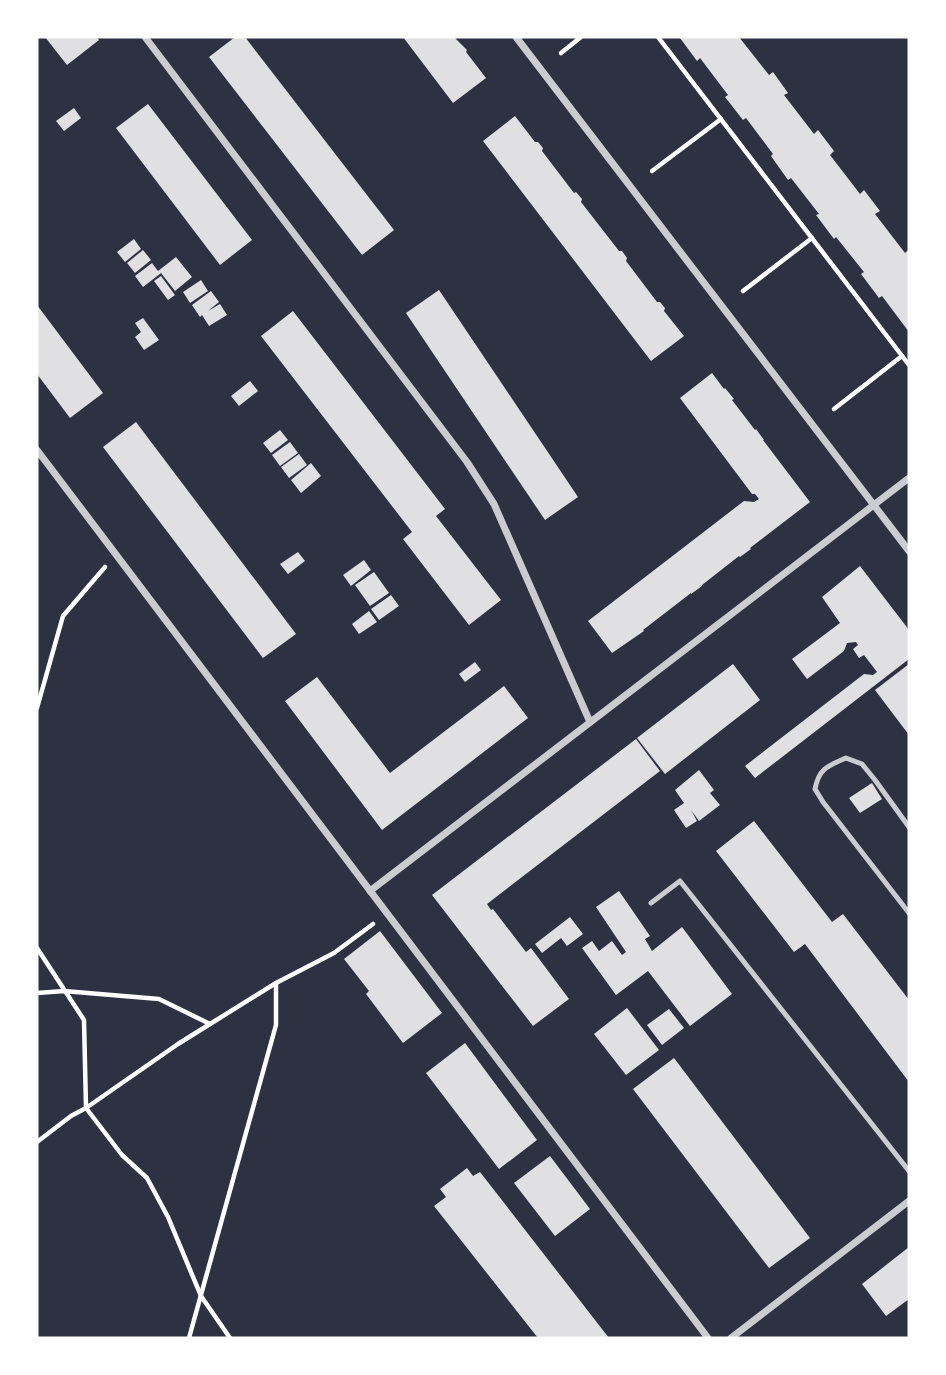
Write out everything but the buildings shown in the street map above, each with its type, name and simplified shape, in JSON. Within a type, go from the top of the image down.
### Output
[{"type":"street","points":[[145,37],[467,462],[494,505],[590,722]]},
{"type":"street","points":[[516,37],[909,551]]},
{"type":"street","points":[[37,450],[708,1338]]},
{"type":"street","points":[[370,891],[909,478]]},
{"type":"street","points":[[731,1338],[909,1201]]},
{"type":"lane","points":[[909,827],[862,764],[846,758],[830,765],[818,775],[815,789],[822,802],[909,913]]},
{"type":"lane","points":[[651,903],[680,881],[909,1171]]},
{"type":"path","points":[[561,53],[581,37]]},
{"type":"path","points":[[658,37],[909,365]]},
{"type":"path","points":[[652,171],[721,119]]},
{"type":"path","points":[[743,291],[812,238]]},
{"type":"path","points":[[834,409],[902,356]]},
{"type":"path","points":[[37,708],[63,617],[116,555]]},
{"type":"path","points":[[37,1142],[178,1044],[276,983],[334,953],[386,913]]},
{"type":"path","points":[[37,948],[84,1020],[86,1108],[122,1155],[146,1178],[168,1217],[201,1296],[230,1338]]},
{"type":"path","points":[[189,1338],[276,1025],[276,983]]},
{"type":"path","points":[[37,993],[64,991],[159,999],[210,1024]]}]
